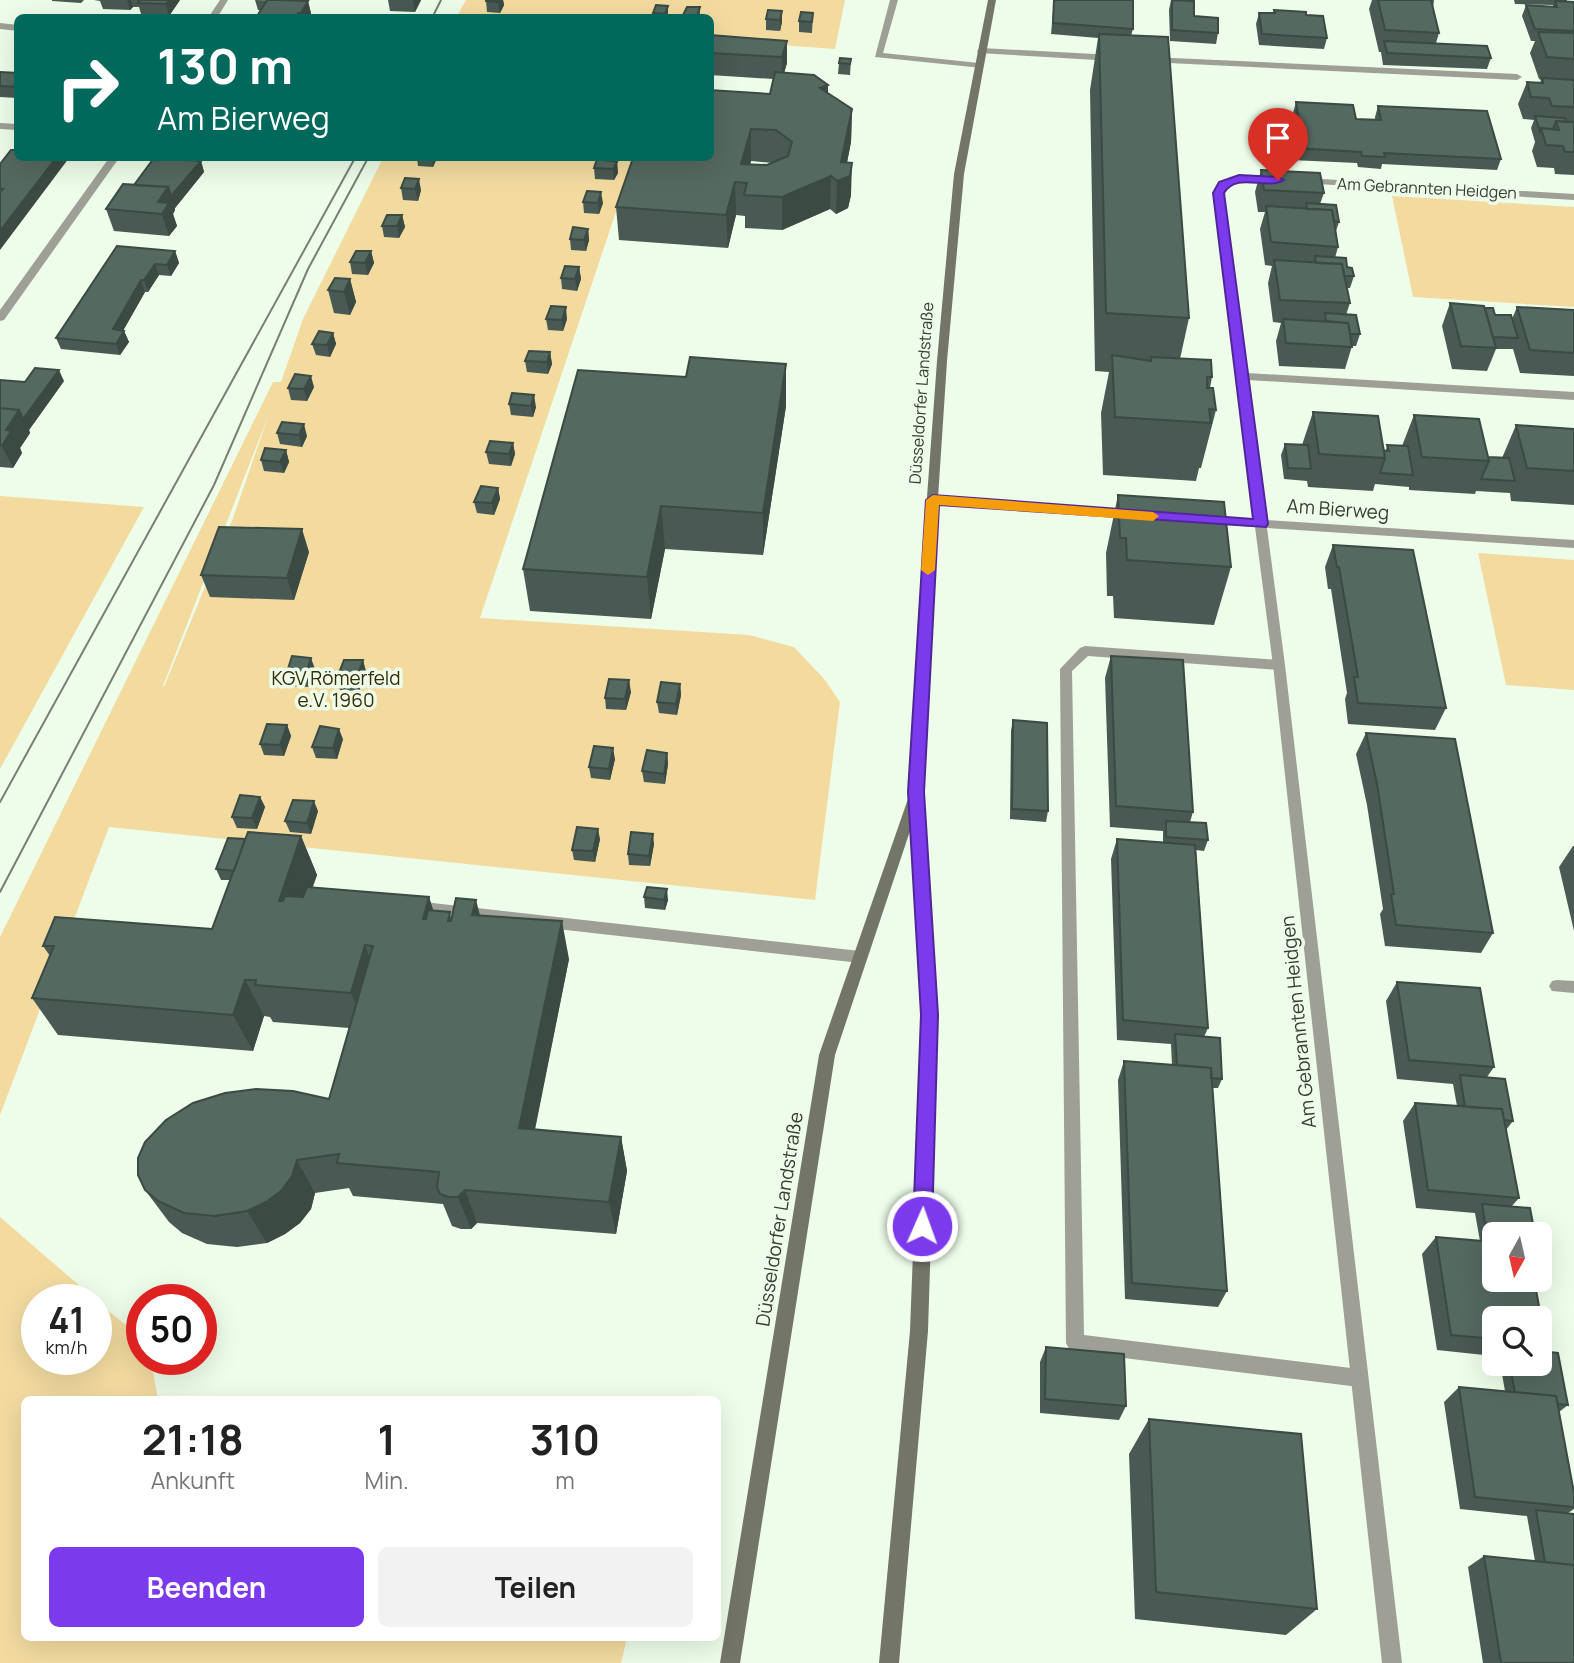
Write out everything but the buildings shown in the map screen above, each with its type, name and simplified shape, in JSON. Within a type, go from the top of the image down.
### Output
[{"type":"main road","name":"Düsseldorfer Landstraße","points":[[889,1663],[919,1331],[930,1015],[916,792],[933,500],[959,174],[992,0]]},
{"type":"main road","name":"Düsseldorfer Landstraße","points":[[730,1663],[827,1055],[916,792]]},
{"type":"street","points":[[894,0],[878,55],[979,66]]},
{"type":"street","points":[[981,51],[1130,59]]},
{"type":"street","points":[[1144,59],[1517,78]]},
{"type":"street","points":[[0,318],[112,161]]},
{"type":"street","name":"Am Gebrannten Heidgen","points":[[1392,1663],[1279,665],[1218,193],[1228,182],[1251,178],[1574,197]]},
{"type":"street","points":[[1242,376],[1574,396]]},
{"type":"street","points":[[933,500],[1140,515]]},
{"type":"street","name":"Am Bierweg","points":[[1194,519],[1574,544]]},
{"type":"street","points":[[1279,665],[1085,651],[1066,669],[1075,1343],[1359,1378]]},
{"type":"street","points":[[407,906],[860,957]]},
{"type":"street","points":[[1557,986],[1574,987]]},
{"type":"green space","points":[[466,0],[845,0],[835,49],[714,40],[714,14],[458,14]]},
{"type":"green space","name":"KGV Römerfeld e.V. 1960","points":[[382,161],[633,161],[480,618],[749,635],[794,647],[825,680],[840,702],[815,900],[109,827],[0,1115],[0,937],[273,382],[281,382],[303,319]],"holes":[[[269,414],[233,518],[163,686]]]},
{"type":"green space","points":[[1392,196],[1574,207],[1574,307],[1413,297]]},
{"type":"green space","points":[[0,496],[144,507],[0,769]]},
{"type":"green space","points":[[1478,553],[1574,560],[1574,690],[1506,685]]},
{"type":"green space","points":[[0,1217],[77,1284],[21,1284],[21,1375],[112,1375],[112,1314],[126,1325],[126,1375],[154,1375],[157,1396],[21,1396],[21,1641],[626,1641],[621,1663],[0,1663]]},
{"type":"tram line","points":[[434,14],[441,0]]},
{"type":"tram line","points":[[0,802],[353,161]]},
{"type":"tram line","points":[[0,892],[214,485],[308,269],[366,161]]},
{"type":"slow traffic","points":[[928,570],[933,500],[1153,516]]},
{"type":"route","points":[[922,1226],[930,1015],[916,792],[933,500],[1261,524],[1218,193],[1223,184],[1239,179],[1278,180]]}]
